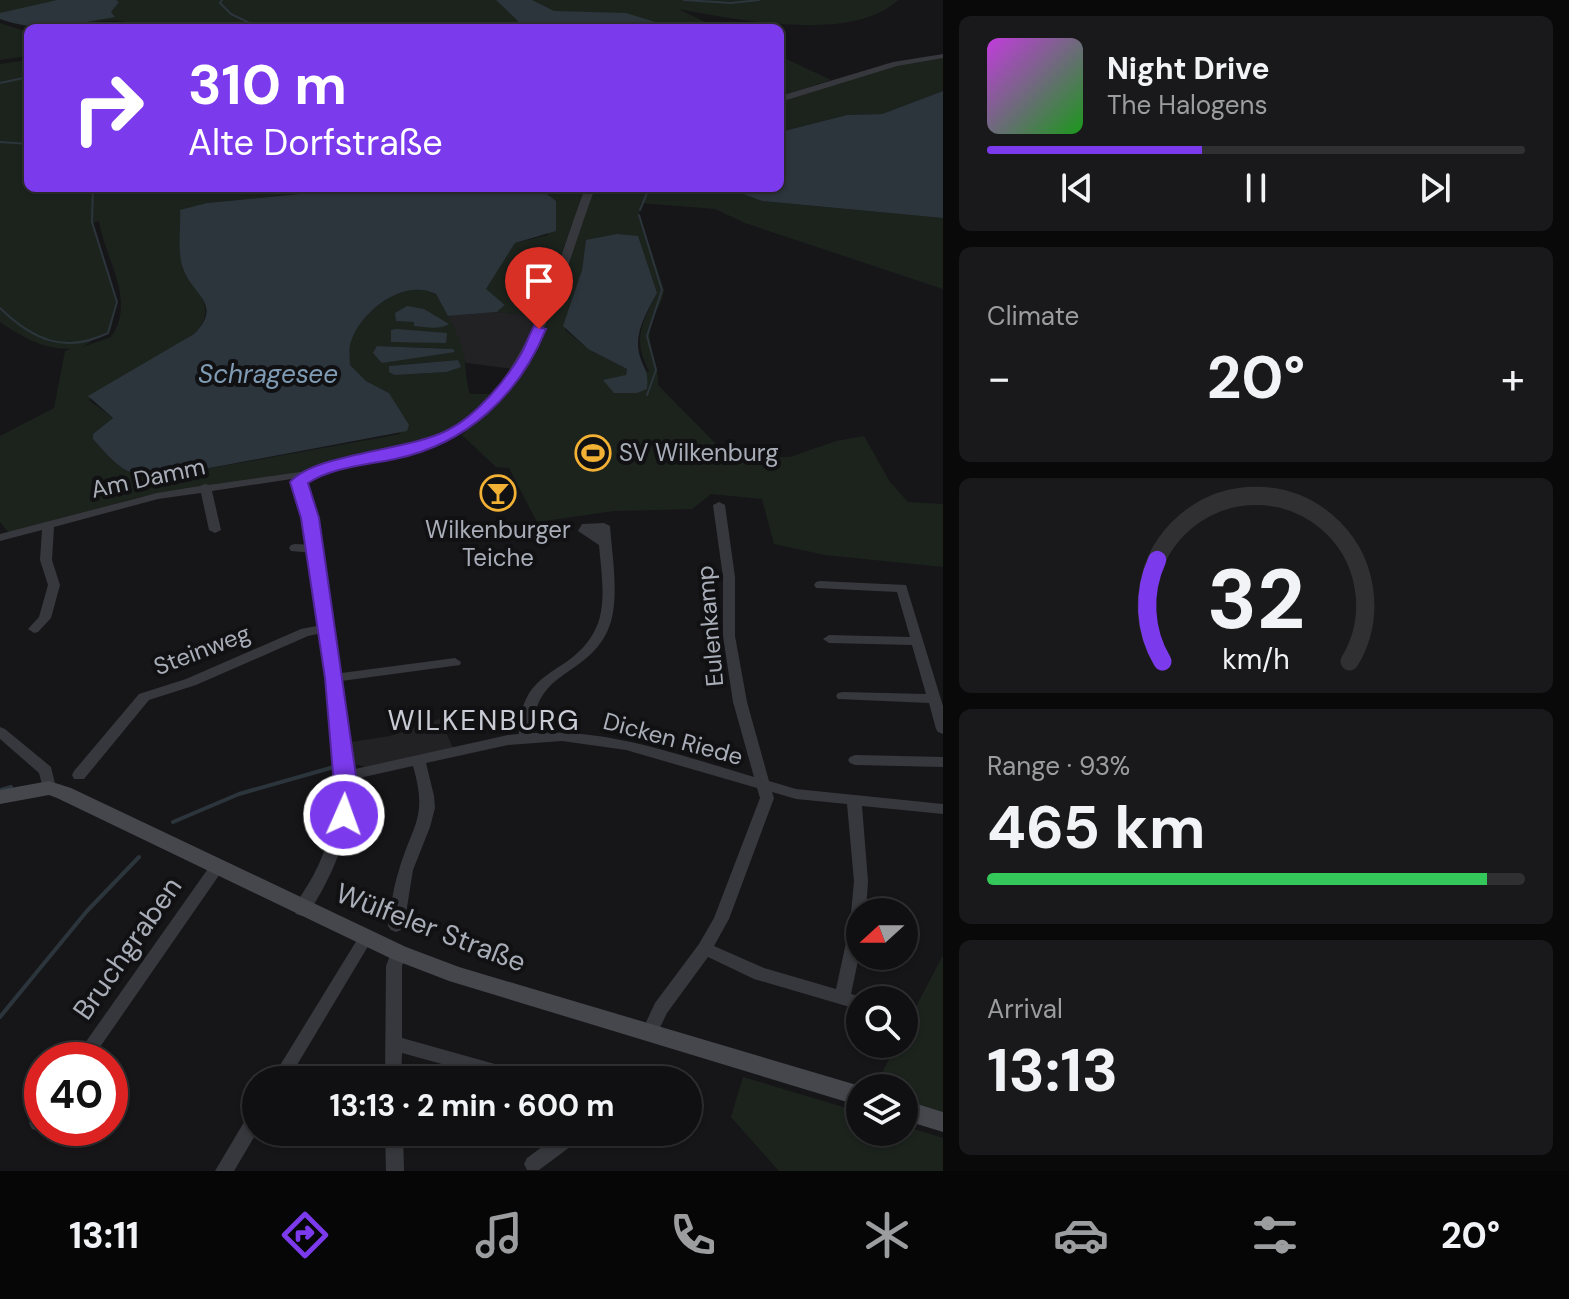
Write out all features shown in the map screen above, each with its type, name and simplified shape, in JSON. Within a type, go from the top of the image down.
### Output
[{"type":"main road","points":[[0,797],[49,788]]},
{"type":"main road","name":"Wülfeler Straße","points":[[49,788],[85,801],[365,939],[456,975],[846,1092]]},
{"type":"main road","points":[[918,1114],[943,1122]]},
{"type":"street","points":[[784,98],[896,64],[943,56]]},
{"type":"street","points":[[302,909],[315,890],[340,837],[346,809],[346,776],[327,628],[302,480],[417,448],[455,433],[476,417],[513,376],[534,342],[589,192]]},
{"type":"street","name":"Am Damm","points":[[0,538],[205,487],[271,478],[302,480]]},
{"type":"street","points":[[205,487],[215,530]]},
{"type":"street","name":"Eulenkamp","points":[[719,505],[729,577],[729,636],[738,689],[766,786]]},
{"type":"street","points":[[34,629],[45,618],[54,585],[46,560],[48,524]]},
{"type":"street","points":[[526,737],[526,713],[531,698],[541,685],[595,641],[602,629],[606,617],[605,543]]},
{"type":"street","points":[[295,548],[315,549]]},
{"type":"street","points":[[820,585],[902,588],[943,729]]},
{"type":"street","name":"Steinweg","points":[[79,775],[144,697],[191,682],[305,632],[327,628]]},
{"type":"street","points":[[829,639],[917,641]]},
{"type":"street","points":[[334,678],[455,662]]},
{"type":"street","points":[[843,696],[934,699]]},
{"type":"street","points":[[0,732],[46,771],[49,788]]},
{"type":"street","name":"Dicken Riede","points":[[346,776],[526,737],[600,740],[796,794],[943,809]]},
{"type":"street","points":[[855,760],[943,762]]},
{"type":"street","points":[[396,926],[406,870],[426,823],[430,796],[418,761]]},
{"type":"street","points":[[649,1033],[661,1008],[705,949],[721,919],[767,798],[766,786]]},
{"type":"street","points":[[842,998],[858,924],[861,881],[854,799]]},
{"type":"street","name":"Bruchgraben","points":[[94,1042],[217,867]]},
{"type":"street","points":[[288,1066],[365,939]]},
{"type":"street","points":[[705,949],[760,974],[846,999]]},
{"type":"street","points":[[393,1066],[394,966],[399,953]]},
{"type":"street","points":[[393,1043],[476,1066]]},
{"type":"street","points":[[224,1171],[242,1141]]},
{"type":"street","points":[[394,1146],[395,1171]]},
{"type":"street","points":[[533,1164],[557,1146]]},
{"type":"shaded area","points":[[0,0],[898,0],[878,13],[823,25],[760,22],[678,9],[710,24],[133,24],[110,21],[24,26],[0,19]]},
{"type":"shaded area","points":[[0,23],[24,31],[24,57],[0,60]]},
{"type":"shaded area","points":[[943,57],[943,91],[882,114],[847,115],[784,131],[784,99],[898,65]]},
{"type":"shaded area","points":[[784,58],[831,80],[784,95]]},
{"type":"shaded area","points":[[24,61],[24,192],[320,192],[207,203],[189,278],[205,306],[200,327],[194,334],[89,400],[113,418],[93,434],[93,439],[123,468],[140,475],[162,477],[400,434],[389,393],[366,381],[350,365],[350,347],[362,321],[372,310],[396,294],[410,290],[436,294],[461,344],[470,394],[493,394],[464,423],[422,443],[295,473],[140,497],[9,533],[0,522],[0,436],[54,408],[65,351],[71,349],[34,342],[0,322],[0,64]],"holes":[[[99,221],[117,280],[121,309],[111,337],[82,347],[111,329],[117,302],[93,223]],[[378,346],[453,349],[382,363]],[[457,360],[454,370],[447,372],[395,375],[389,366]]]},
{"type":"shaded area","points":[[584,192],[539,316],[497,312],[505,305],[485,289],[515,243],[548,235],[548,193]]},
{"type":"shaded area","points":[[593,192],[738,192],[762,201],[943,218],[943,289],[745,223],[715,209],[641,203],[639,215],[664,290],[650,327],[658,385],[730,458],[790,457],[836,441],[864,436],[890,482],[908,502],[943,504],[943,567],[825,555],[774,544],[762,499],[711,494],[692,509],[614,511],[537,522],[509,468],[496,467],[462,435],[503,394],[532,355]],"holes":[[[586,241],[657,293],[647,313],[640,340],[649,371],[626,375],[627,369],[588,349],[565,330],[582,270]]]},
{"type":"shaded area","points":[[497,312],[539,316],[513,369],[466,363],[448,316]]},
{"type":"shaded area","points":[[440,719],[453,748],[366,767],[355,764],[351,742],[390,736]]},
{"type":"shaded area","points":[[943,955],[943,1112],[918,1105],[918,1074],[881,1074],[890,1058],[918,1058],[918,1003]]},
{"type":"shaded area","points":[[743,1077],[846,1108],[846,1146],[918,1146],[918,1130],[943,1138],[943,1171],[779,1171],[731,1117]]},
{"type":"water","points":[[57,0],[119,2],[111,12],[115,17],[76,24],[16,24],[0,19],[0,13]]},
{"type":"water","points":[[496,0],[532,0],[554,11],[626,13],[662,24],[513,24],[518,21]]},
{"type":"water","points":[[943,91],[943,218],[762,201],[738,192],[784,192],[784,131],[847,115],[882,114]]},
{"type":"water","name":"Schragesee","points":[[320,192],[544,192],[556,201],[556,231],[515,243],[486,289],[505,305],[497,312],[448,316],[436,294],[410,290],[384,301],[362,321],[350,345],[350,365],[366,381],[389,393],[409,425],[407,431],[162,477],[140,475],[115,463],[93,439],[93,434],[113,418],[88,396],[194,334],[203,324],[206,307],[181,262],[180,210],[207,203]]},
{"type":"water","points":[[617,234],[638,236],[657,293],[638,337],[647,389],[637,393],[614,393],[603,380],[626,375],[627,369],[588,349],[563,326],[582,270],[586,240]]},
{"type":"water","points":[[407,306],[424,309],[449,324],[428,327],[396,321],[395,313]]},
{"type":"water","points":[[391,330],[447,333],[446,343],[391,342]]},
{"type":"water","points":[[377,346],[453,349],[455,352],[382,363],[373,353]]},
{"type":"water","points":[[458,360],[461,367],[447,372],[395,375],[389,372],[389,366]]},
{"type":"waterway","points":[[222,0],[220,3],[231,14],[252,24]]},
{"type":"waterway","points":[[684,0],[731,3],[759,0]]},
{"type":"waterway","points":[[0,83],[24,78]]},
{"type":"waterway","points":[[0,142],[24,144]]},
{"type":"waterway","points":[[0,308],[37,336],[50,340],[78,342],[108,333],[117,302],[92,222],[93,192]]},
{"type":"waterway","name":"Bruchgraben","points":[[640,210],[647,192]]},
{"type":"waterway","name":"Bruchgraben","points":[[639,215],[662,290],[647,336],[656,370],[647,395]]},
{"type":"waterway","name":"Bruchgraben","points":[[173,822],[239,794],[334,767]]},
{"type":"waterway","points":[[0,790],[11,787]]},
{"type":"waterway","name":"Bruchgraben","points":[[0,1017],[87,911],[139,857]]},
{"type":"place","name":"SV Wilkenburg","points":[[593,453]]},
{"type":"place","name":"Wilkenburger Teiche","points":[[498,493]]},
{"type":"district","name":"WILKENBURG","points":[[484,720]]},
{"type":"route","points":[[344,815],[346,776],[334,678],[310,518],[298,487],[299,482],[302,477],[317,470],[402,453],[455,433],[476,417],[513,376],[528,355],[539,329]]}]
